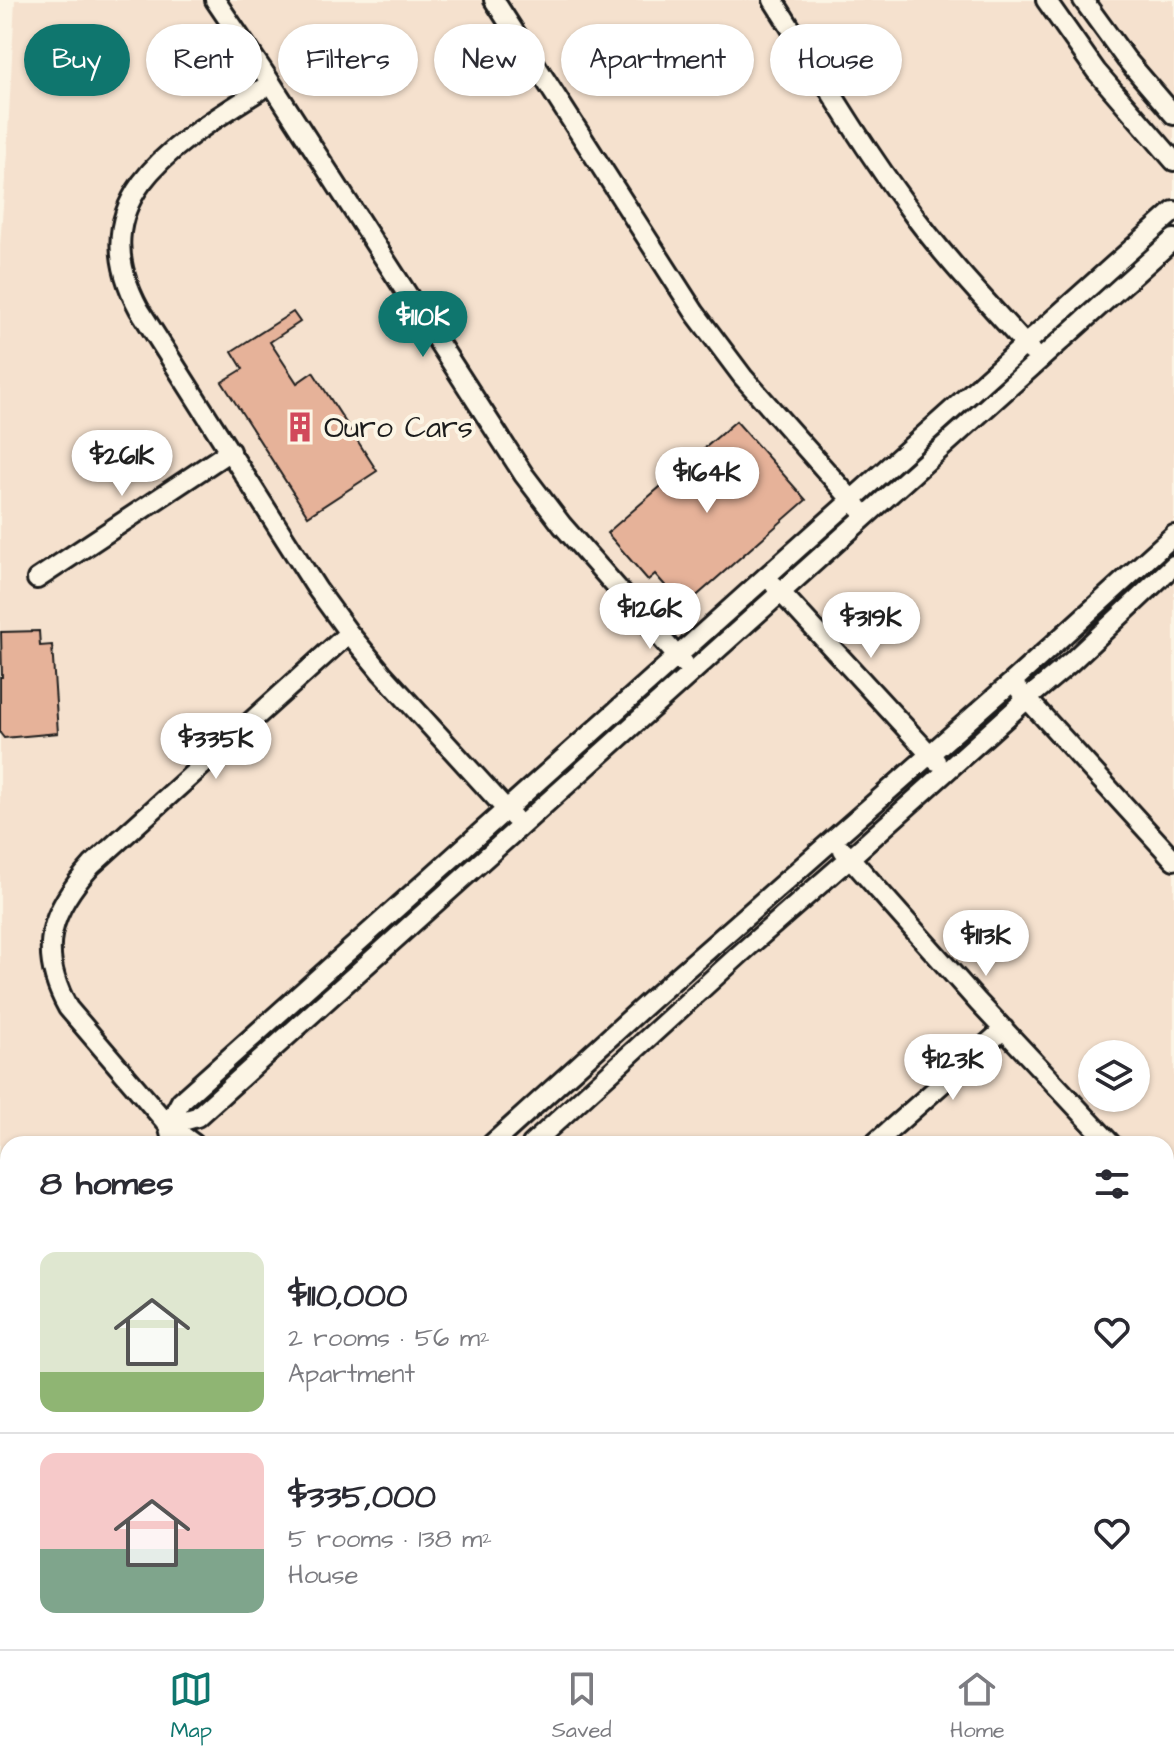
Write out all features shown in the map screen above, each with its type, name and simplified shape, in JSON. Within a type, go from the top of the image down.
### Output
[{"type":"street","points":[[215,0],[524,475],[562,525],[691,672]]},
{"type":"street","points":[[494,0],[702,323],[753,389],[867,516]]},
{"type":"street","points":[[773,0],[906,206],[944,254],[1040,360]]},
{"type":"street","points":[[1046,0],[1096,71],[1174,161]]},
{"type":"street","points":[[1059,20],[1084,1],[1126,59],[1174,115]]},
{"type":"street","points":[[271,83],[186,139],[149,172],[136,190],[121,233],[122,272],[128,290],[317,589],[349,633],[521,825]]},
{"type":"street","points":[[171,1136],[168,1125],[181,1101],[1174,211]]},
{"type":"street","points":[[168,1125],[197,1117],[1174,239]]},
{"type":"street","points":[[37,579],[230,451]]},
{"type":"street","points":[[501,1136],[1174,535]]},
{"type":"street","points":[[541,1136],[668,1018],[1071,662],[1174,565]]},
{"type":"street","points":[[766,576],[946,772]]},
{"type":"street","points":[[183,1136],[168,1125],[68,1008],[54,976],[53,926],[68,894],[92,865],[349,633]]},
{"type":"street","points":[[1012,682],[1174,860]]},
{"type":"street","points":[[833,840],[1104,1136]]},
{"type":"street","points":[[652,999],[668,1018]]},
{"type":"street","points":[[883,1136],[1004,1029]]},
{"type":"shaded area","points":[[15,0],[1174,0],[1174,1136],[0,1136],[0,245]]},
{"type":"building","name":"Ouro Cars","points":[[293,312],[300,322],[270,342],[297,383],[313,372],[377,471],[308,516],[222,382],[243,369],[232,351]]},
{"type":"building","points":[[736,421],[806,500],[684,607],[655,574],[648,580],[607,533]]},
{"type":"building","points":[[39,631],[40,646],[52,645],[58,733],[4,738],[0,733],[1,632]]},
{"type":"place","name":"Ouro Cars","points":[[300,427]]}]
